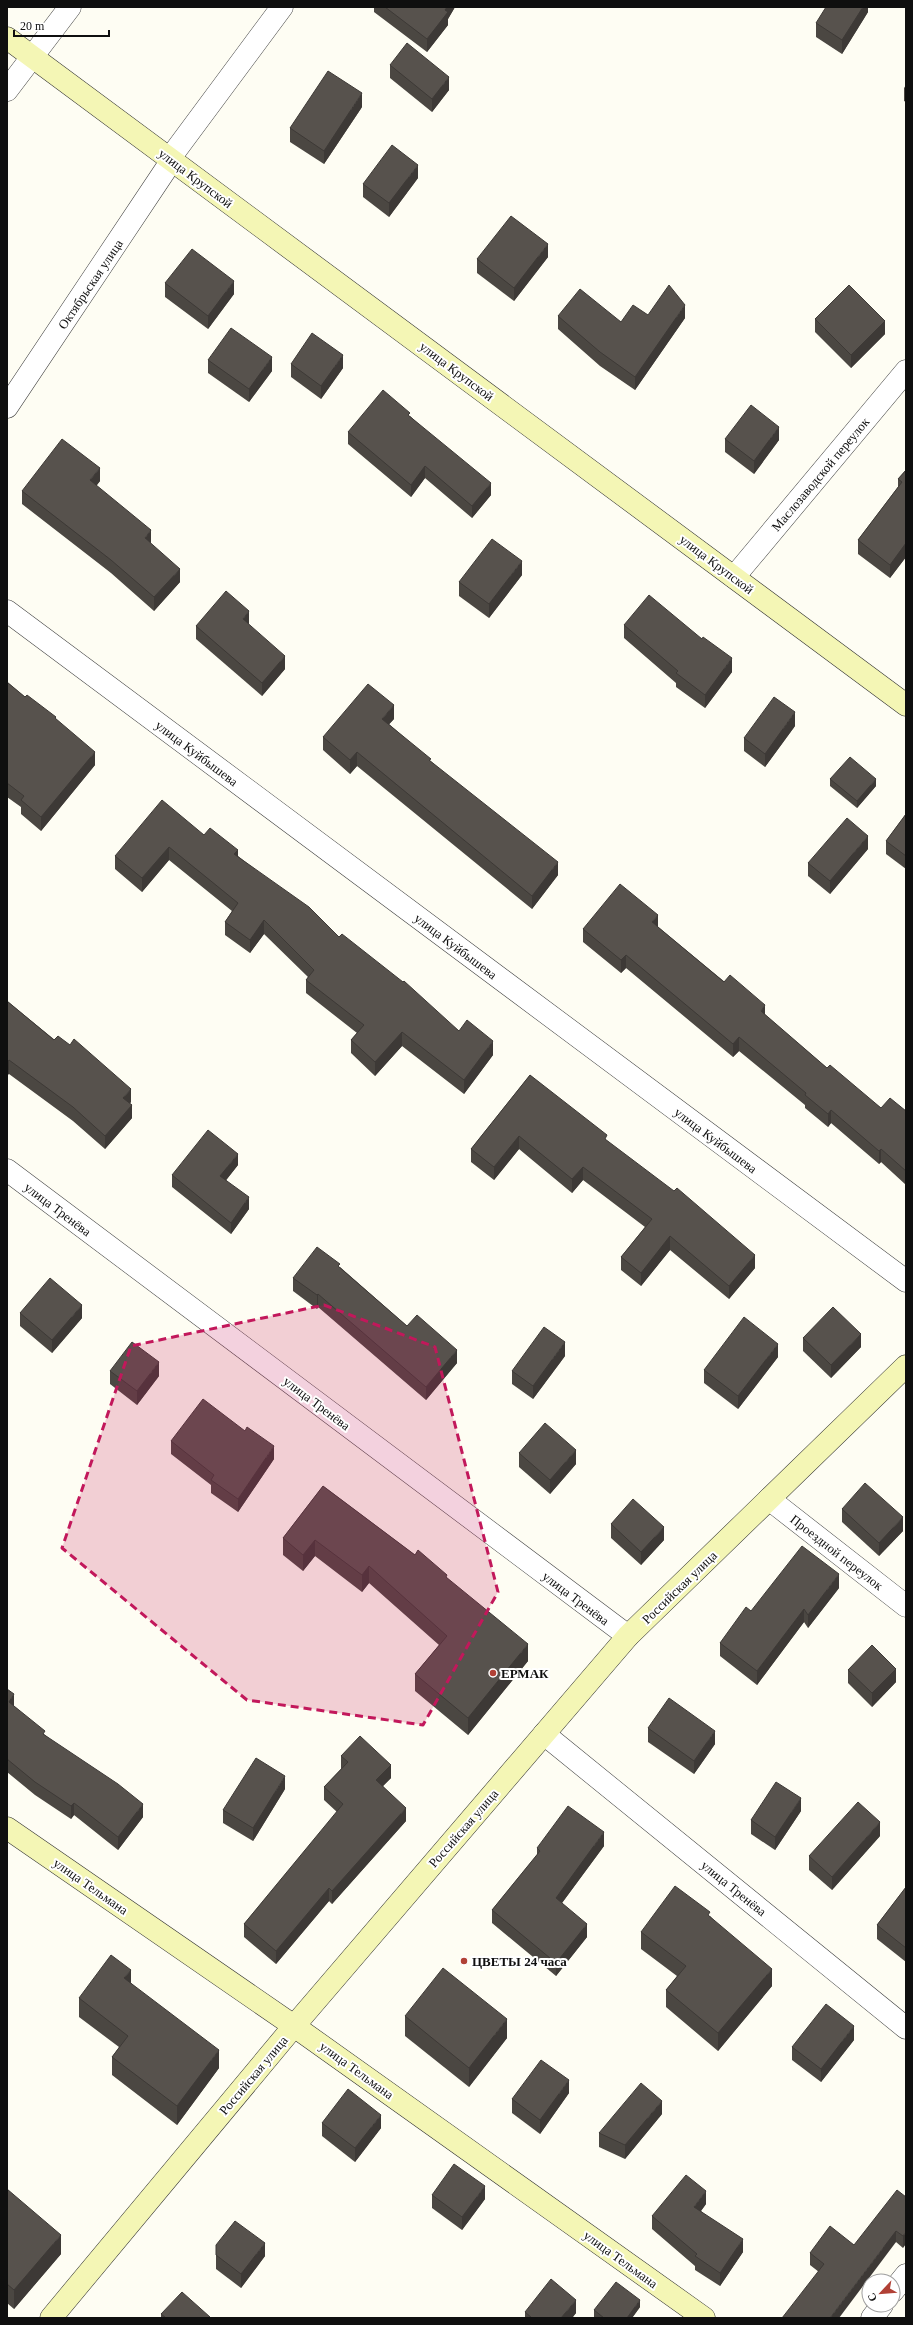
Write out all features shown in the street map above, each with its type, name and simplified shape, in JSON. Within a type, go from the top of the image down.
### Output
[{"type":"street","points":[[7,90],[70,7]]},
{"type":"street","name":"Октябрьская улица","points":[[7,407],[171,159],[282,7]]},
{"type":"street","name":"улица Крупской","points":[[7,38],[906,705]]},
{"type":"street","name":"Маслозаводской переулок","points":[[734,577],[906,371]]},
{"type":"street","name":"улица Куйбышева","points":[[7,612],[906,1281]]},
{"type":"street","name":"улица Тренёва","points":[[7,1170],[628,1636]]},
{"type":"street","name":"Российская улица","points":[[51,2318],[294,2026],[628,1636],[906,1366]]},
{"type":"street","name":"Проездной переулок","points":[[769,1499],[906,1606]]},
{"type":"street","name":"улица Тренёва","points":[[544,1734],[906,2028]]},
{"type":"street","name":"улица Тельмана","points":[[7,1828],[294,2026],[704,2318]]},
{"type":"highlighted area","points":[[324,1305],[435,1347],[498,1592],[423,1725],[247,1700],[62,1548],[131,1346]]},
{"type":"building","points":[[385,7],[447,7],[445,10],[448,12],[427,39]]},
{"type":"building","points":[[826,7],[863,7],[842,40],[816,23]]},
{"type":"building","points":[[407,43],[449,77],[432,99],[390,65]]},
{"type":"building","points":[[328,71],[362,93],[324,151],[290,128]]},
{"type":"building","points":[[392,145],[418,165],[389,203],[363,184]]},
{"type":"building","points":[[511,216],[548,244],[514,288],[477,259]]},
{"type":"building","points":[[192,249],[234,281],[208,316],[165,283]]},
{"type":"building","points":[[669,285],[685,305],[635,377],[600,352],[558,316],[580,289],[621,322],[633,305],[648,315]]},
{"type":"building","points":[[849,285],[885,321],[851,355],[815,319]]},
{"type":"building","points":[[231,328],[272,357],[249,389],[208,360]]},
{"type":"building","points":[[312,333],[343,355],[321,386],[291,364]]},
{"type":"building","points":[[383,390],[410,413],[408,415],[491,483],[472,506],[425,466],[411,485],[348,432]]},
{"type":"building","points":[[751,405],[779,427],[754,461],[725,439]]},
{"type":"building","points":[[62,439],[100,468],[90,480],[151,530],[145,538],[180,569],[154,597],[111,560],[22,491]]},
{"type":"building","points":[[906,470],[906,543],[890,565],[858,540],[902,482],[898,479]]},
{"type":"building","points":[[492,539],[522,561],[489,604],[459,582]]},
{"type":"building","points":[[226,591],[249,611],[243,619],[285,656],[262,683],[196,626]]},
{"type":"building","points":[[649,595],[702,639],[703,637],[732,658],[705,695],[676,673],[678,671],[624,625]]},
{"type":"building","points":[[7,682],[25,697],[27,695],[56,717],[55,718],[95,752],[41,817],[21,800],[24,796],[7,783]]},
{"type":"building","points":[[368,684],[394,705],[382,719],[431,759],[429,760],[558,862],[532,896],[357,752],[350,760],[323,737]]},
{"type":"building","points":[[774,697],[795,712],[765,754],[744,738]]},
{"type":"building","points":[[850,757],[876,779],[857,801],[830,779]]},
{"type":"building","points":[[162,800],[204,835],[210,828],[238,850],[234,854],[309,907],[339,937],[342,934],[403,982],[404,981],[459,1031],[467,1020],[493,1041],[464,1080],[402,1032],[375,1062],[351,1040],[364,1025],[306,980],[314,970],[264,920],[250,940],[225,922],[238,903],[169,847],[142,878],[115,856]]},
{"type":"building","points":[[906,814],[906,856],[886,841]]},
{"type":"building","points":[[847,818],[868,836],[830,881],[808,863]]},
{"type":"building","points":[[620,884],[658,915],[652,922],[724,982],[730,975],[765,1005],[761,1011],[827,1068],[830,1065],[881,1108],[890,1098],[906,1111],[906,1171],[881,1149],[879,1151],[831,1110],[828,1114],[805,1095],[806,1093],[739,1037],[733,1044],[626,955],[621,960],[583,929]]},
{"type":"building","points":[[7,1001],[54,1040],[58,1036],[70,1045],[74,1039],[131,1089],[123,1098],[132,1105],[105,1136],[73,1107],[9,1060],[7,1062]]},
{"type":"building","points":[[530,1075],[607,1135],[605,1139],[674,1191],[677,1188],[755,1255],[729,1286],[670,1236],[641,1273],[621,1257],[652,1219],[583,1167],[572,1179],[519,1136],[494,1167],[471,1149]]},
{"type":"building","points":[[208,1130],[238,1154],[220,1176],[249,1197],[231,1223],[172,1175]]},
{"type":"building","points":[[317,1247],[340,1264],[338,1266],[407,1326],[417,1315],[457,1350],[426,1387],[318,1294],[317,1295],[293,1278]]},
{"type":"building","points":[[50,1278],[82,1305],[52,1340],[20,1313]]},
{"type":"building","points":[[833,1307],[861,1334],[831,1365],[803,1338]]},
{"type":"building","points":[[744,1317],[778,1344],[738,1396],[704,1370]]},
{"type":"building","points":[[544,1327],[565,1342],[533,1386],[512,1371]]},
{"type":"building","points":[[132,1342],[159,1362],[137,1391],[110,1371]]},
{"type":"building","points":[[203,1399],[245,1431],[247,1427],[274,1446],[238,1499],[211,1480],[214,1475],[171,1441]]},
{"type":"building","points":[[545,1423],[576,1450],[550,1480],[519,1453]]},
{"type":"building","points":[[865,1483],[903,1517],[879,1543],[842,1509]]},
{"type":"building","points":[[323,1486],[415,1555],[418,1550],[447,1575],[446,1577],[528,1644],[468,1718],[415,1674],[447,1636],[369,1566],[362,1575],[315,1540],[303,1555],[283,1538]]},
{"type":"building","points":[[633,1499],[664,1527],[641,1552],[611,1524]]},
{"type":"building","points":[[802,1546],[839,1574],[808,1615],[804,1609],[757,1671],[720,1643],[746,1607],[751,1611]]},
{"type":"building","points":[[872,1645],[896,1669],[872,1693],[848,1670]]},
{"type":"building","points":[[7,1689],[14,1694],[9,1702],[45,1731],[43,1734],[118,1784],[143,1804],[118,1837],[74,1803],[71,1806],[35,1782],[7,1759]]},
{"type":"building","points":[[669,1698],[715,1731],[694,1761],[648,1728]]},
{"type":"building","points":[[360,1736],[391,1765],[376,1780],[406,1808],[332,1891],[329,1888],[276,1951],[244,1924],[343,1804],[324,1787],[348,1762],[341,1756]]},
{"type":"building","points":[[256,1758],[285,1776],[253,1828],[223,1810]]},
{"type":"building","points":[[776,1782],[801,1798],[775,1837],[751,1820]]},
{"type":"building","points":[[858,1802],[880,1822],[832,1877],[809,1856]]},
{"type":"building","points":[[568,1806],[604,1832],[556,1898],[587,1924],[556,1963],[492,1910],[540,1851],[537,1848]]},
{"type":"building","points":[[675,1886],[710,1912],[708,1915],[772,1969],[718,2033],[666,1990],[686,1966],[641,1932]]},
{"type":"building","points":[[906,1887],[906,1948],[877,1925]]},
{"type":"building","points":[[111,1955],[131,1970],[124,1978],[219,2050],[177,2106],[112,2057],[128,2036],[79,1998]]},
{"type":"building","points":[[443,1968],[507,2019],[469,2068],[405,2016]]},
{"type":"building","points":[[826,2004],[854,2026],[821,2069],[792,2047]]},
{"type":"building","points":[[541,2060],[569,2080],[540,2120],[512,2099]]},
{"type":"building","points":[[641,2083],[662,2101],[625,2145],[599,2133]]},
{"type":"building","points":[[348,2089],[381,2115],[355,2148],[322,2123]]},
{"type":"building","points":[[454,2164],[485,2186],[462,2217],[432,2195]]},
{"type":"building","points":[[686,2175],[706,2191],[694,2207],[743,2239],[720,2273],[695,2256],[697,2254],[652,2216]]},
{"type":"building","points":[[7,2189],[61,2235],[14,2290],[7,2284]]},
{"type":"building","points":[[897,2190],[906,2197],[906,2232],[903,2236],[896,2231],[864,2273],[861,2273],[861,2277],[830,2318],[782,2318],[824,2264],[810,2253],[830,2226],[854,2245]]},
{"type":"building","points":[[235,2221],[265,2243],[241,2274],[216,2255],[216,2245]]},
{"type":"building","points":[[551,2279],[576,2300],[561,2318],[532,2318],[525,2312]]},
{"type":"building","points":[[616,2282],[640,2300],[627,2318],[604,2318],[594,2310]]},
{"type":"building","points":[[182,2292],[210,2317],[166,2318],[161,2314]]},
{"type":"place","name":"ЕРМАК","points":[[493,1673]]},
{"type":"place","name":"ЦВЕТЫ 24 часа","points":[[464,1961]]}]
